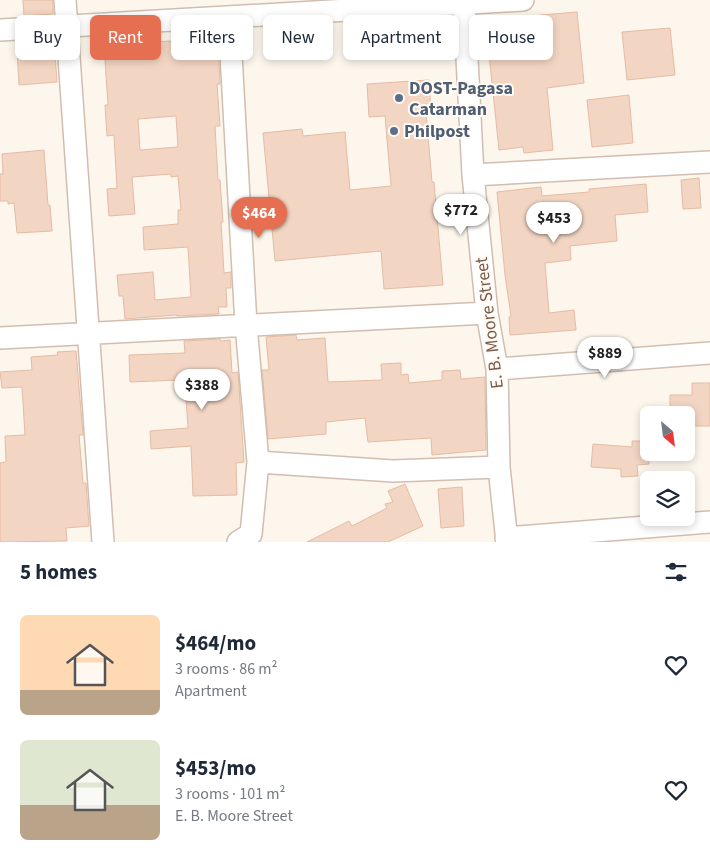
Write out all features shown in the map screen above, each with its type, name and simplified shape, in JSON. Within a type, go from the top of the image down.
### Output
[{"type":"street","points":[[65,0],[66,15]]},
{"type":"street","points":[[253,16],[464,1],[523,0]]},
{"type":"street","name":"E. B. Moore Street","points":[[464,1],[472,175],[487,313],[497,368],[500,467],[506,540]]},
{"type":"street","points":[[80,25],[171,21]]},
{"type":"street","points":[[0,30],[15,29]]},
{"type":"street","points":[[69,60],[104,542]]},
{"type":"street","points":[[231,60],[246,325],[258,462],[251,534],[238,542]]},
{"type":"street","points":[[472,175],[710,162]]},
{"type":"street","points":[[0,338],[487,313]]},
{"type":"street","points":[[497,368],[710,353]]},
{"type":"street","points":[[258,462],[393,471],[500,467]]},
{"type":"street","points":[[506,540],[710,522]]},
{"type":"building","points":[[23,0],[53,0],[53,14],[24,15]]},
{"type":"building","points":[[577,12],[584,83],[547,88],[553,150],[524,153],[523,147],[499,150],[490,60],[553,60],[553,15],[541,15]]},
{"type":"building","points":[[670,28],[675,75],[627,80],[622,32]]},
{"type":"building","points":[[171,41],[171,60],[219,60],[220,84],[217,84],[220,126],[215,126],[218,180],[220,180],[223,222],[221,222],[224,273],[231,272],[231,288],[226,288],[227,307],[218,307],[219,314],[125,319],[123,296],[119,296],[117,275],[153,272],[155,300],[191,297],[188,247],[144,250],[143,227],[178,224],[178,210],[181,210],[178,176],[171,177],[171,174],[132,177],[135,214],[109,216],[107,189],[117,188],[114,135],[107,136],[105,105],[108,105],[105,60],[161,60],[161,42]],"holes":[[[176,116],[178,147],[140,150],[138,119]]]},
{"type":"building","points":[[18,60],[55,60],[57,82],[19,85]]},
{"type":"building","points":[[429,80],[431,113],[426,113],[443,285],[384,289],[381,251],[275,261],[263,133],[302,129],[303,136],[345,132],[350,190],[391,186],[385,116],[369,117],[367,84]]},
{"type":"building","points":[[629,95],[633,143],[592,147],[587,100]]},
{"type":"building","points":[[44,150],[52,231],[17,233],[14,203],[8,204],[8,201],[0,201],[0,174],[3,174],[2,154]]},
{"type":"building","points":[[699,178],[701,208],[683,209],[681,180]]},
{"type":"building","points":[[646,184],[648,212],[615,215],[617,241],[570,246],[571,260],[545,263],[549,313],[574,310],[576,330],[510,335],[509,317],[511,316],[497,192],[541,187],[542,196],[589,192],[589,189]]},
{"type":"building","points":[[296,335],[297,340],[325,338],[328,382],[382,380],[381,364],[401,363],[401,375],[408,374],[409,383],[442,380],[442,371],[460,370],[461,379],[485,377],[486,450],[432,455],[431,438],[368,442],[365,418],[326,422],[326,434],[268,439],[262,370],[269,370],[266,337]]},
{"type":"building","points":[[220,339],[221,341],[230,340],[232,373],[238,372],[244,462],[236,463],[237,495],[193,496],[191,446],[151,449],[150,431],[188,428],[185,384],[179,384],[179,380],[130,382],[129,355],[185,353],[184,341]]},
{"type":"building","points":[[76,351],[83,435],[79,435],[83,483],[86,483],[89,526],[66,528],[67,541],[0,542],[0,463],[6,462],[5,436],[25,435],[22,387],[2,388],[0,372],[32,370],[31,357],[58,355],[57,352]]},
{"type":"building","points":[[692,383],[710,383],[710,426],[695,426],[695,406],[670,406],[670,395],[692,395]]},
{"type":"building","points":[[632,441],[640,441],[640,461],[649,461],[649,464],[637,465],[638,476],[621,477],[621,469],[591,467],[593,444],[632,447]]},
{"type":"building","points":[[405,484],[423,526],[388,542],[307,542],[349,521],[352,526],[387,508],[385,504],[393,502],[388,491]]},
{"type":"building","points":[[462,487],[464,526],[441,528],[438,489]]},
{"type":"place","name":"DOST-Pagasa Catarman","points":[[399,98]]},
{"type":"place","name":"Philpost","points":[[394,131]]}]
